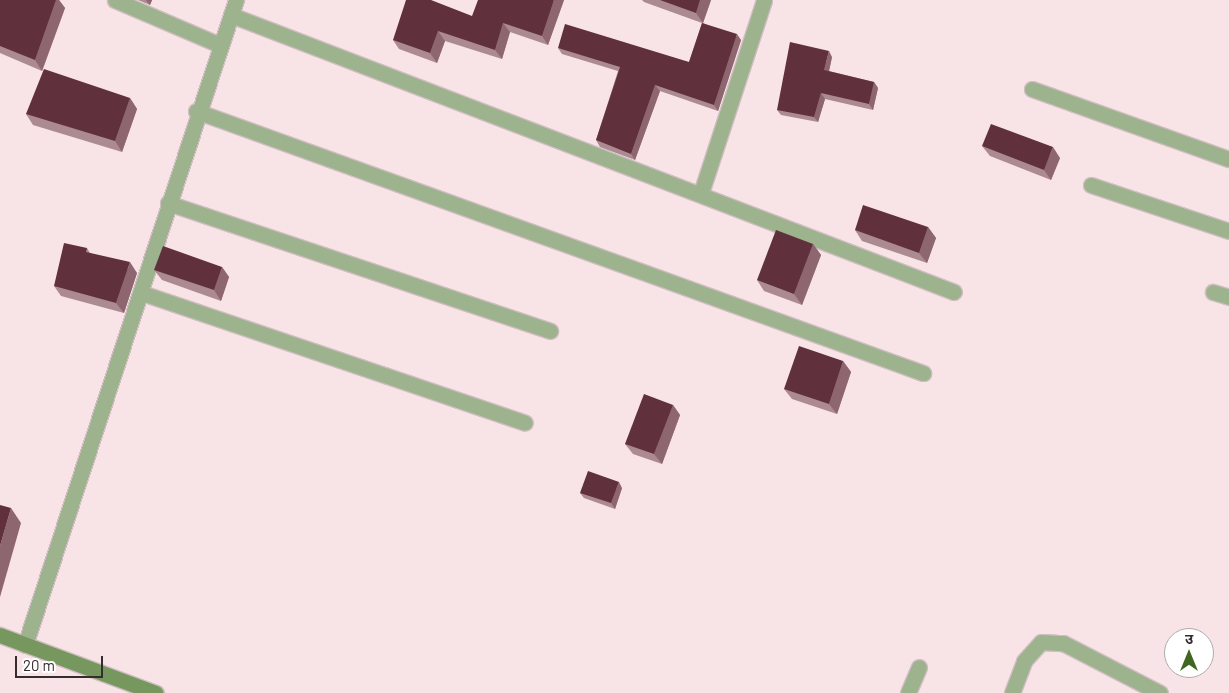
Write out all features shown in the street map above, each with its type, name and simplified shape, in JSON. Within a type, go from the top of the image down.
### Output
[{"type":"street","points":[[115,0],[220,45]]},
{"type":"street","points":[[25,645],[142,293],[196,111],[236,0]]},
{"type":"street","points":[[701,193],[764,0]]},
{"type":"street","points":[[231,15],[701,193],[954,292]]},
{"type":"street","points":[[1032,89],[1229,159]]},
{"type":"street","points":[[196,111],[923,373]]},
{"type":"street","points":[[1091,185],[1229,231]]},
{"type":"street","points":[[168,203],[550,331]]},
{"type":"street","points":[[1213,292],[1229,297]]},
{"type":"street","points":[[142,293],[525,423]]},
{"type":"street","points":[[0,635],[156,693]]},
{"type":"street","points":[[1012,693],[1024,661],[1041,642],[1063,643],[1160,693]]},
{"type":"street","points":[[908,693],[919,667]]},
{"type":"building","points":[[0,0],[56,0],[35,60],[0,46]]},
{"type":"building","points":[[406,0],[431,0],[472,16],[478,0],[554,0],[542,36],[503,23],[495,50],[438,31],[430,53],[393,40]]},
{"type":"building","points":[[660,0],[700,0],[696,13]]},
{"type":"building","points":[[702,23],[737,34],[714,105],[655,85],[631,154],[596,140],[620,67],[558,48],[565,24],[689,62]]},
{"type":"building","points":[[790,42],[829,51],[824,70],[874,82],[869,104],[821,93],[814,117],[777,110]]},
{"type":"building","points":[[44,69],[130,98],[115,141],[26,114]]},
{"type":"building","points":[[991,124],[1053,147],[1044,170],[982,146]]},
{"type":"building","points":[[863,205],[928,227],[919,253],[855,230]]},
{"type":"building","points":[[776,230],[813,244],[794,294],[757,280]]},
{"type":"building","points":[[64,243],[87,248],[86,252],[130,262],[116,303],[54,286]]},
{"type":"building","points":[[163,246],[222,267],[214,290],[154,270]]},
{"type":"building","points":[[799,346],[843,361],[829,404],[784,389]]},
{"type":"building","points":[[644,394],[673,405],[654,454],[625,444]]},
{"type":"building","points":[[588,471],[619,482],[611,503],[580,493]]},
{"type":"building","points":[[0,505],[11,508],[0,546]]}]
